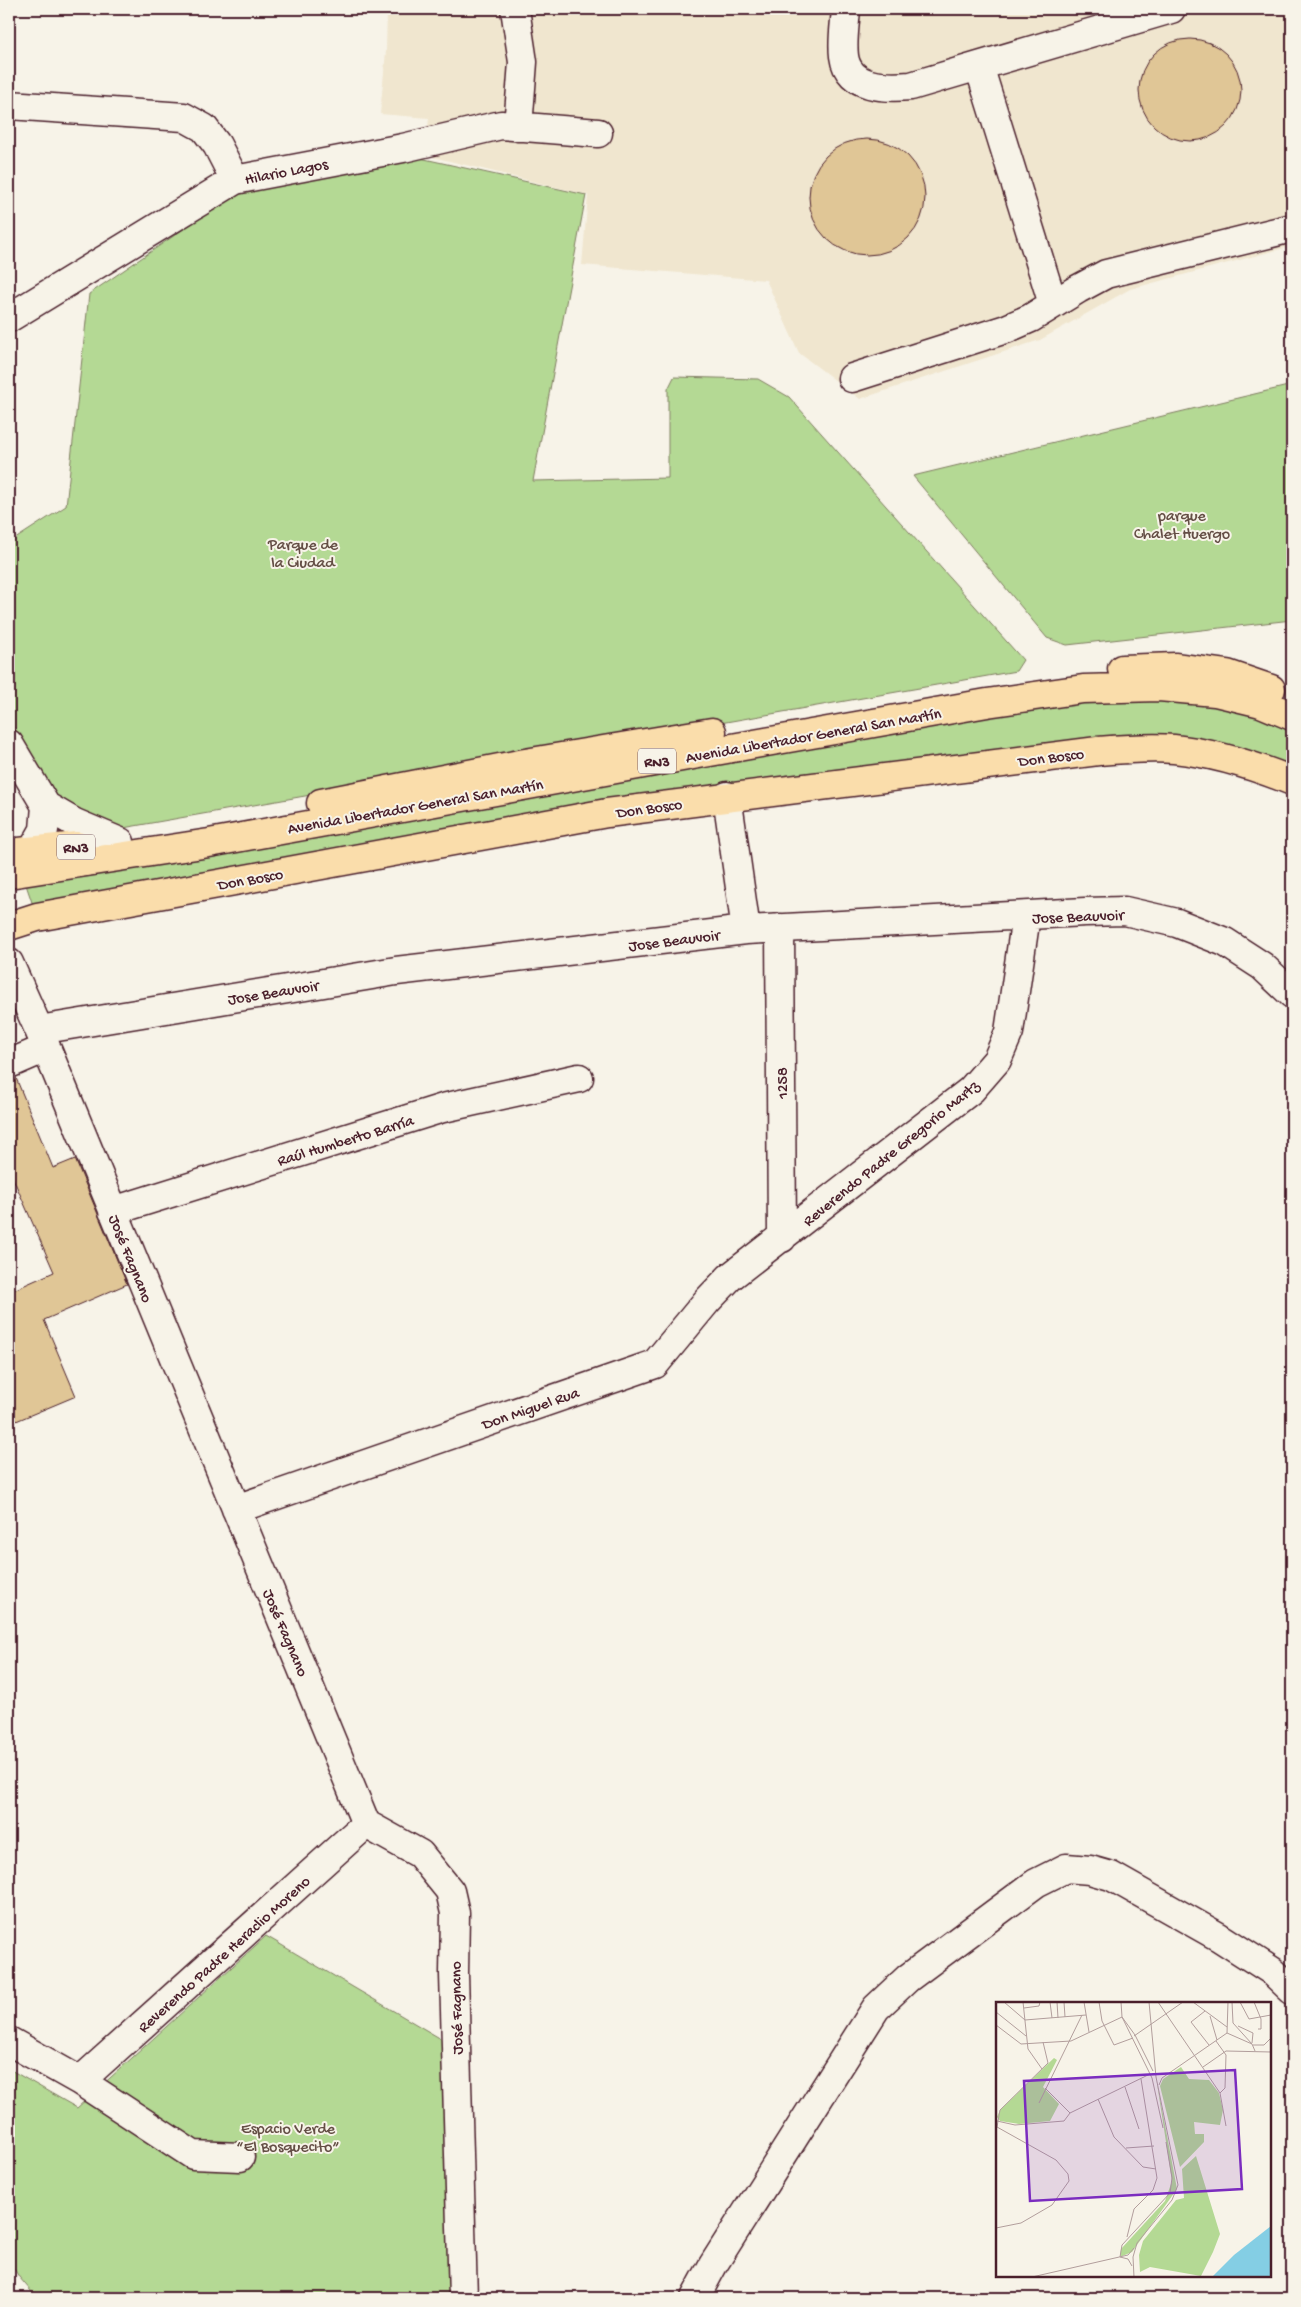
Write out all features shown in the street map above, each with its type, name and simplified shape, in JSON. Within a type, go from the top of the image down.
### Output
[{"type":"main road","name":"Avenida Libertador General San Martín","points":[[15,868],[120,842],[524,763],[1059,674],[1176,667],[1227,674],[1292,697]]},
{"type":"main road","name":"Avenida Libertador General San Martín","points":[[15,868],[208,843],[723,749],[987,703],[1083,689],[1159,686],[1215,692],[1261,703],[1292,716]]},
{"type":"main road","name":"Don Bosco","points":[[9,926],[37,917],[597,814],[1098,750],[1136,748],[1175,749],[1220,757],[1260,768],[1292,781]]},
{"type":"street","points":[[515,9],[523,62],[518,127]]},
{"type":"street","points":[[846,9],[844,57],[849,70],[861,82],[886,88],[911,86],[1160,10]]},
{"type":"street","points":[[979,66],[1053,304]]},
{"type":"street","points":[[9,106],[184,117],[204,128],[217,145],[235,180]]},
{"type":"street","name":"Hilario Lagos","points":[[9,318],[235,180],[403,148],[501,125],[598,133]]},
{"type":"street","points":[[852,378],[1006,329],[1031,318],[1106,274],[1292,228]]},
{"type":"street","points":[[9,744],[46,806],[75,823],[120,842]]},
{"type":"street","points":[[727,796],[746,930]]},
{"type":"street","points":[[15,868],[44,830],[46,806]]},
{"type":"street","name":"Jose Beauvoir","points":[[9,1064],[43,1039],[396,971],[746,930],[780,928],[1126,911],[1177,923],[1225,942],[1262,966],[1292,994]]},
{"type":"street","name":"Reverendo Padre Gregorio Martz","points":[[782,1238],[972,1090],[998,1060],[1009,1032],[1026,916]]},
{"type":"street","name":"1258","points":[[780,928],[782,1238]]},
{"type":"street","name":"José Fagnano","points":[[9,963],[43,1039],[366,1824],[420,1854],[450,1891],[455,1913],[454,1974],[464,2298]]},
{"type":"street","name":"Raúl Humberto Barría","points":[[113,1211],[443,1108],[579,1078]]},
{"type":"street","name":"Don Miguel Rua","points":[[236,1509],[655,1364],[724,1283],[782,1238]]},
{"type":"street","name":"Reverendo Padre Heraclio Moreno","points":[[80,2081],[366,1824]]},
{"type":"street","points":[[695,2298],[713,2265],[876,2008],[908,1978],[1036,1883],[1066,1868],[1090,1870],[1111,1876],[1257,1961],[1272,1971],[1292,1990]]},
{"type":"street","points":[[9,2041],[80,2081],[193,2155],[240,2157]]},
{"type":"shaded area","points":[[387,9],[1292,9],[1292,246],[1130,289],[1040,340],[860,399],[799,353],[766,280],[582,265],[588,195],[425,155],[429,118],[380,114],[386,51]]},
{"type":"green space","name":"Parque de la Ciudad","points":[[420,158],[586,195],[533,481],[668,478],[668,389],[674,377],[758,379],[789,397],[1023,660],[1016,671],[123,828],[85,817],[56,797],[9,719],[9,543],[66,506],[89,294],[242,189]]},
{"type":"green space","name":"parque Chalet Huergo","points":[[1292,385],[1292,620],[1067,645],[1047,638],[913,476]]},
{"type":"green space","points":[[1120,687],[1292,716],[1292,781],[1175,749],[727,796],[37,917],[22,873]]},
{"type":"green space","name":"Espacio Verde “El Bosquecito”","points":[[266,1936],[448,2043],[458,2298],[37,2298],[19,2277],[9,2260],[9,2069],[77,2108]]},
{"type":"building","points":[[1190,39],[1210,43],[1226,54],[1237,70],[1241,90],[1237,110],[1226,126],[1210,137],[1190,141],[1170,137],[1154,126],[1143,110],[1139,90],[1143,70],[1154,54],[1170,43]]},
{"type":"building","points":[[867,139],[889,143],[908,156],[921,175],[925,197],[921,219],[908,238],[889,251],[867,255],[845,251],[826,238],[813,219],[809,197],[813,175],[826,156],[845,143]]},
{"type":"building","points":[[16,1078],[53,1168],[75,1159],[127,1284],[44,1320],[76,1396],[9,1424],[9,1292],[54,1272],[9,1169],[9,1079]]}]
